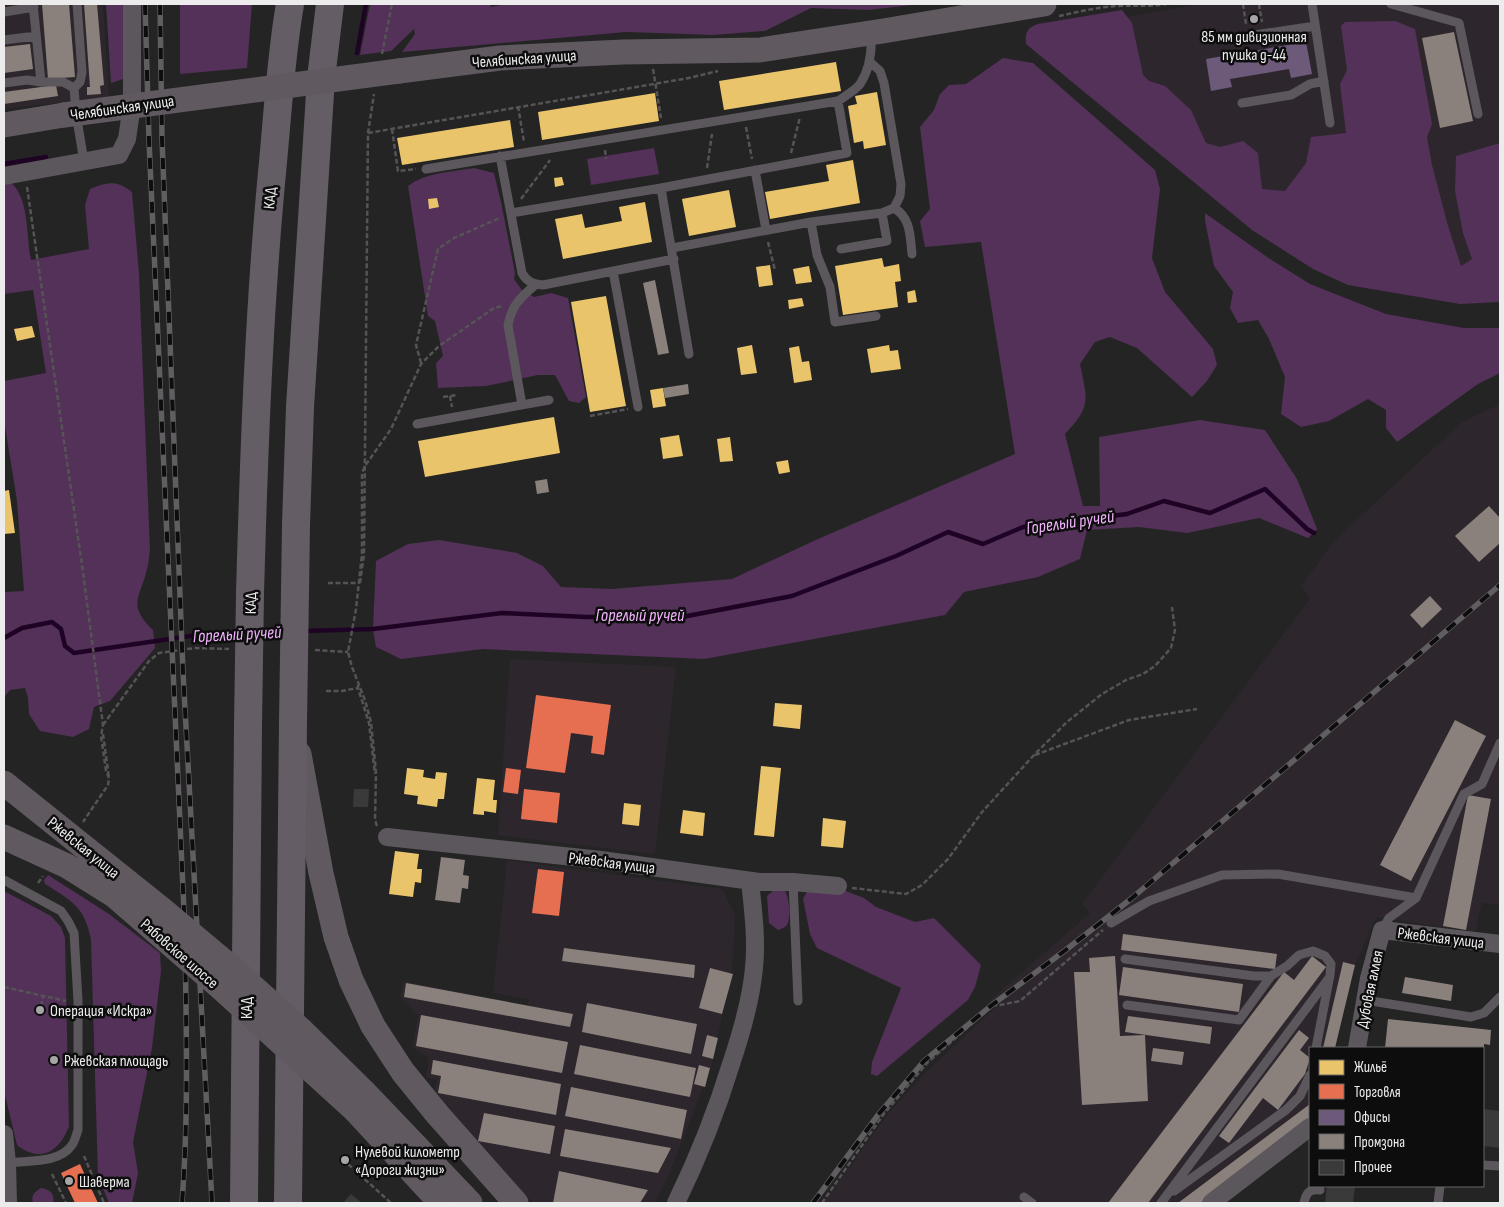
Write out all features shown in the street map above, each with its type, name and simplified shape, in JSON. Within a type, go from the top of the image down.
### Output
[{"type":"highway","name":"КАД","points":[[244,1203],[248,725],[253,492],[265,249],[282,63],[290,4]]},
{"type":"highway","points":[[288,1203],[293,722],[300,407],[320,88],[330,4]]},
{"type":"main road","name":"Челябинская улица","points":[[4,125],[70,114],[500,58],[623,52],[760,50],[1044,4]]},
{"type":"main road","points":[[293,722],[321,872],[336,937],[351,980],[373,1026],[403,1072],[438,1115],[516,1203]]},
{"type":"main road","name":"Ржевская улица","points":[[4,784],[164,911]]},
{"type":"main road","name":"Рябовское шоссе","points":[[4,837],[67,866],[115,896],[220,987],[355,1110],[441,1203]]},
{"type":"main road","name":"Рябовское шоссе","points":[[164,911],[232,968],[300,1029],[366,1093],[470,1203]]},
{"type":"street","points":[[4,176],[119,155],[127,139],[132,105],[132,4]]},
{"type":"street","name":"Ржевская улица","points":[[387,837],[601,860],[750,881],[838,886]]},
{"type":"street","points":[[676,1203],[692,1170],[717,1106],[746,1020],[755,950],[750,881]]},
{"type":"street","name":"Ржевская улица","points":[[1382,930],[1500,944]]},
{"type":"street","name":"Дубовая аллея","points":[[1357,1047],[1365,1000],[1382,930]]},
{"type":"street","points":[[1211,1203],[1309,1128]]},
{"type":"street","points":[[4,1134],[8,1203]]},
{"type":"lane","points":[[77,4],[82,72],[80,82],[74,88],[70,114],[84,162]]},
{"type":"lane","points":[[1312,4],[1330,123]]},
{"type":"lane","points":[[1391,4],[1459,23],[1478,114]]},
{"type":"lane","points":[[4,12],[33,5],[40,82]]},
{"type":"lane","points":[[1248,36],[1315,26]]},
{"type":"lane","points":[[426,168],[838,101],[860,85],[870,62],[872,33]]},
{"type":"lane","points":[[4,40],[36,36]]},
{"type":"lane","points":[[672,248],[811,222],[882,213],[894,208],[900,196],[901,184],[886,92],[880,71],[870,62]]},
{"type":"lane","points":[[4,83],[27,80],[64,82],[74,88]]},
{"type":"lane","points":[[1242,103],[1291,95],[1310,84],[1324,81]]},
{"type":"lane","points":[[510,213],[661,188],[847,153],[838,101]]},
{"type":"lane","points":[[70,114],[132,105]]},
{"type":"lane","points":[[500,156],[522,273],[526,280],[534,285],[543,285],[674,259]]},
{"type":"lane","points":[[755,170],[766,230]]},
{"type":"lane","points":[[661,188],[689,354]]},
{"type":"lane","points":[[894,208],[902,212],[907,220],[912,254]]},
{"type":"lane","points":[[841,249],[887,242],[882,213]]},
{"type":"lane","points":[[811,222],[817,255],[830,287],[836,322],[876,316]]},
{"type":"lane","points":[[614,271],[638,407]]},
{"type":"lane","points":[[522,405],[508,325],[510,313],[516,302],[534,285]]},
{"type":"lane","points":[[417,424],[549,400]]},
{"type":"lane","points":[[1382,930],[1390,918],[1416,898],[1464,794],[1482,784],[1500,743]]},
{"type":"lane","points":[[1111,923],[1149,901],[1222,875],[1278,874],[1416,898]]},
{"type":"lane","points":[[4,880],[61,911],[68,921],[74,933],[78,1000],[78,1130],[73,1144],[56,1158],[7,1163]]},
{"type":"lane","points":[[793,882],[798,1001]]},
{"type":"lane","points":[[1127,1005],[1238,1020],[1271,976],[1287,966],[1299,955],[1313,951],[1325,956],[1331,964],[1316,1047]]},
{"type":"lane","points":[[1125,959],[1254,976],[1271,976]]},
{"type":"lane","points":[[1163,1200],[1330,975]]},
{"type":"lane","points":[[1365,1000],[1471,1017],[1484,1013],[1500,997]]},
{"type":"lane","points":[[1163,1200],[1286,1110],[1300,1096],[1309,1077]]},
{"type":"lane","points":[[1484,1165],[1500,1166]]},
{"type":"lane","points":[[1438,1203],[1440,1187]]},
{"type":"lane","points":[[1304,1203],[1308,1191],[1313,1189],[1320,1190]]},
{"type":"lane","points":[[1024,1197],[1032,1203]]},
{"type":"path","points":[[1243,4],[1248,36]]},
{"type":"path","points":[[1259,4],[1264,33]]},
{"type":"path","points":[[654,63],[653,72],[663,130]]},
{"type":"path","points":[[518,106],[526,152]]},
{"type":"path","points":[[788,164],[803,106]]},
{"type":"path","points":[[744,116],[755,170]]},
{"type":"path","points":[[705,180],[714,121]]},
{"type":"path","points":[[392,129],[398,171],[426,168]]},
{"type":"path","points":[[357,596],[364,554],[368,133]]},
{"type":"path","points":[[421,364],[416,345],[438,249],[454,238],[510,213],[560,146]]},
{"type":"path","points":[[25,172],[84,580],[109,778]]},
{"type":"path","points":[[766,230],[775,270]]},
{"type":"path","points":[[387,837],[374,820],[376,776],[369,713],[348,652],[356,609],[362,554],[362,473],[365,466],[392,430],[421,364],[439,346],[494,308],[516,302]]},
{"type":"path","points":[[443,398],[458,395]]},
{"type":"path","points":[[450,396],[452,406]]},
{"type":"path","points":[[590,416],[638,407]]},
{"type":"path","points":[[328,584],[358,583]]},
{"type":"path","points":[[838,886],[906,894],[922,885],[948,859],[982,812],[1067,722],[1102,694],[1155,666],[1171,648],[1175,630],[1172,607]]},
{"type":"path","points":[[103,725],[149,661],[159,653],[195,648],[234,649]]},
{"type":"path","points":[[312,650],[348,652]]},
{"type":"path","points":[[358,683],[367,713],[376,776]]},
{"type":"path","points":[[326,691],[358,688]]},
{"type":"path","points":[[1034,755],[1129,720],[1197,710]]},
{"type":"path","points":[[103,732],[101,736],[106,770]]},
{"type":"path","points":[[822,1203],[882,1115],[928,1062],[990,1008],[992,1004],[1000,1006],[1020,1001],[1111,923]]},
{"type":"path","points":[[4,986],[66,1001]]},
{"type":"path","points":[[41,1006],[43,996]]},
{"type":"path","points":[[84,1156],[104,1203]]},
{"type":"path","points":[[348,1164],[391,1203]]},
{"type":"path","points":[[52,1174],[66,1203]]},
{"type":"shaded area","points":[[4,4],[103,4],[109,97],[4,109]]},
{"type":"shaded area","points":[[106,4],[123,4],[123,79],[111,83]]},
{"type":"shaded area","points":[[180,4],[252,4],[247,68],[180,74]]},
{"type":"shaded area","points":[[370,4],[490,4],[491,7],[506,4],[912,5],[869,10],[811,8],[765,31],[713,35],[626,32],[402,52],[415,34],[414,29],[391,51],[360,55]]},
{"type":"shaded area","points":[[1200,4],[1500,4],[1500,295],[1269,214],[1060,29]]},
{"type":"shaded area","points":[[1122,10],[1132,23],[1143,75],[1149,81],[1165,86],[1191,110],[1206,143],[1220,147],[1243,141],[1258,153],[1262,189],[1285,191],[1306,163],[1311,137],[1346,133],[1340,84],[1347,70],[1341,26],[1345,22],[1395,21],[1415,29],[1432,124],[1427,137],[1432,165],[1461,266],[1472,259],[1463,233],[1455,191],[1456,156],[1500,143],[1500,302],[1460,304],[1348,285],[1313,269],[1252,230],[1026,44],[1028,31],[1031,27],[1038,24]]},
{"type":"shaded area","points":[[1003,58],[1033,63],[1155,170],[1160,189],[1152,258],[1165,292],[1213,349],[1217,365],[1207,381],[1192,397],[1137,348],[1110,337],[1095,342],[1080,364],[1085,394],[1083,409],[1080,416],[1065,434],[1083,506],[1100,506],[1099,437],[1200,420],[1265,430],[1297,479],[1317,529],[1308,538],[1259,518],[1187,533],[1139,527],[1087,530],[1080,559],[1038,577],[964,592],[945,615],[704,659],[483,649],[401,659],[376,647],[373,629],[376,561],[408,544],[439,540],[517,553],[543,566],[561,587],[612,589],[732,579],[818,539],[1015,454],[981,242],[925,247],[920,221],[930,209],[920,127],[934,110],[940,94],[949,85],[966,84]]},
{"type":"shaded area","points":[[654,148],[659,174],[591,185],[587,159]]},
{"type":"shaded area","points":[[474,168],[494,173],[515,273],[514,279],[522,290],[534,297],[551,293],[568,298],[586,397],[579,403],[569,401],[555,375],[538,375],[486,386],[438,388],[436,363],[443,356],[435,321],[428,316],[408,186],[431,175]]},
{"type":"shaded area","points":[[9,181],[21,196],[26,218],[31,260],[89,249],[85,205],[90,189],[112,183],[121,185],[132,192],[139,274],[150,550],[148,567],[139,594],[138,607],[145,621],[153,630],[155,648],[110,701],[94,707],[89,729],[73,737],[40,731],[29,714],[25,688],[10,690],[4,697],[4,592],[24,591],[17,501],[4,420],[4,381],[46,373],[33,290],[4,294],[4,182]]},
{"type":"shaded area","points":[[1205,213],[1267,257],[1310,284],[1386,314],[1464,328],[1500,328],[1500,373],[1478,384],[1397,442],[1386,428],[1386,410],[1368,399],[1329,421],[1301,427],[1281,414],[1285,377],[1269,339],[1258,320],[1238,323],[1230,308],[1233,292],[1214,266]]},
{"type":"shaded area","points":[[1500,404],[1500,905],[1482,902],[1475,932],[1376,917],[1355,965],[1335,1047],[1309,1047],[1309,1119],[1201,1203],[824,1203],[886,1116],[926,1072],[995,1008],[989,1001],[1090,913],[1082,904],[1310,599],[1301,586],[1334,541],[1462,422]]},
{"type":"shaded area","points":[[510,659],[676,667],[655,854],[498,835]]},
{"type":"shaded area","points":[[507,860],[722,889],[735,915],[732,969],[711,1067],[666,1182],[654,1203],[533,1203],[433,1096],[437,1080],[426,1077],[429,1059],[412,1047],[418,1016],[400,997],[403,981],[528,1005],[529,999],[493,993]]},
{"type":"shaded area","points":[[48,875],[109,914],[160,953],[161,971],[152,1048],[133,1142],[138,1173],[132,1203],[109,1203],[98,1176],[91,940],[81,912],[70,900],[45,884],[44,880]]},
{"type":"shaded area","points":[[784,889],[788,902],[789,919],[786,926],[778,930],[769,923],[767,896],[774,890]]},
{"type":"shaded area","points":[[808,890],[843,890],[864,898],[876,907],[915,922],[934,918],[981,965],[975,987],[968,1000],[877,1076],[871,1074],[872,1062],[901,988],[817,948],[810,934],[803,899]]},
{"type":"shaded area","points":[[4,891],[51,916],[61,927],[65,938],[69,1126],[55,1148],[42,1154],[34,1154],[17,1145],[4,1091]]},
{"type":"shaded area","points":[[41,1188],[51,1192],[53,1203],[33,1203],[32,1198],[34,1194]]},
{"type":"building: Жильё","points":[[836,62],[841,91],[724,110],[719,81]]},
{"type":"building: Жильё","points":[[877,92],[886,145],[864,149],[863,141],[854,143],[848,106],[857,104],[855,96]]},
{"type":"building: Жильё","points":[[655,93],[659,121],[542,140],[538,112]]},
{"type":"building: Жильё","points":[[510,120],[514,147],[402,165],[397,138]]},
{"type":"building: Жильё","points":[[853,160],[860,203],[770,219],[765,192],[829,181],[826,165]]},
{"type":"building: Жильё","points":[[562,177],[564,185],[555,187],[554,178]]},
{"type":"building: Жильё","points":[[729,190],[736,227],[689,236],[682,199]]},
{"type":"building: Жильё","points":[[437,198],[439,207],[429,209],[428,199]]},
{"type":"building: Жильё","points":[[645,202],[652,242],[563,259],[555,219],[582,214],[585,228],[622,221],[619,207]]},
{"type":"building: Жильё","points":[[882,258],[884,267],[899,264],[901,281],[895,282],[898,307],[843,315],[835,266]]},
{"type":"building: Жильё","points":[[770,265],[773,285],[759,287],[756,267]]},
{"type":"building: Жильё","points":[[809,266],[812,282],[796,284],[793,269]]},
{"type":"building: Жильё","points":[[915,290],[917,302],[908,303],[907,292]]},
{"type":"building: Жильё","points":[[606,296],[626,406],[590,412],[571,302]]},
{"type":"building: Жильё","points":[[802,298],[804,306],[789,309],[788,300]]},
{"type":"building: Жильё","points":[[32,326],[35,337],[17,341],[14,329]]},
{"type":"building: Жильё","points":[[752,345],[757,373],[741,375],[737,348]]},
{"type":"building: Жильё","points":[[889,345],[890,351],[898,350],[901,369],[871,373],[867,349]]},
{"type":"building: Жильё","points":[[799,346],[802,362],[809,361],[812,380],[794,383],[789,348]]},
{"type":"building: Жильё","points":[[663,388],[666,406],[653,408],[650,390]]},
{"type":"building: Жильё","points":[[554,417],[560,453],[425,477],[418,441]]},
{"type":"building: Жильё","points":[[679,435],[683,456],[663,459],[660,438]]},
{"type":"building: Жильё","points":[[730,437],[733,461],[720,462],[717,439]]},
{"type":"building: Жильё","points":[[788,460],[790,472],[779,474],[776,462]]},
{"type":"building: Жильё","points":[[9,490],[15,533],[4,534],[4,491]]},
{"type":"building: Жильё","points":[[775,703],[802,705],[800,729],[773,726]]},
{"type":"building: Жильё","points":[[761,766],[781,768],[774,837],[754,835]]},
{"type":"building: Жильё","points":[[407,768],[424,770],[423,777],[435,779],[436,772],[447,773],[444,799],[438,799],[437,807],[417,804],[418,796],[404,794]]},
{"type":"building: Жильё","points":[[477,778],[495,780],[493,800],[497,800],[496,813],[484,811],[484,815],[473,814]]},
{"type":"building: Жильё","points":[[624,803],[641,805],[639,826],[622,824]]},
{"type":"building: Жильё","points":[[683,810],[705,813],[703,836],[680,833]]},
{"type":"building: Жильё","points":[[823,818],[846,821],[843,848],[821,846]]},
{"type":"building: Жильё","points":[[395,851],[419,854],[417,869],[422,869],[421,883],[415,882],[413,897],[389,894]]},
{"type":"building: Торговля","points":[[536,695],[611,705],[604,755],[591,753],[593,736],[571,733],[565,773],[526,768]]},
{"type":"building: Торговля","points":[[506,768],[521,770],[518,794],[503,792]]},
{"type":"building: Торговля","points":[[524,789],[560,793],[557,823],[521,819]]},
{"type":"building: Торговля","points":[[538,869],[564,872],[559,916],[532,913]]},
{"type":"building: Торговля","points":[[80,1164],[98,1203],[75,1203],[61,1173]]},
{"type":"building: Офисы","points":[[1306,42],[1312,74],[1291,78],[1289,69],[1230,79],[1232,87],[1211,91],[1206,59]]},
{"type":"building: Промзона","points":[[42,4],[69,4],[75,77],[48,79]]},
{"type":"building: Промзона","points":[[84,4],[97,4],[104,85],[100,86],[101,94],[87,95],[87,87],[90,87]]},
{"type":"building: Промзона","points":[[1454,32],[1473,121],[1440,128],[1422,38]]},
{"type":"building: Промзона","points":[[30,44],[33,69],[4,73],[4,47]]},
{"type":"building: Промзона","points":[[56,85],[58,96],[4,104],[4,92]]},
{"type":"building: Промзона","points":[[655,280],[669,353],[658,355],[643,283]]},
{"type":"building: Промзона","points":[[688,384],[689,394],[665,398],[663,388]]},
{"type":"building: Промзона","points":[[547,479],[549,492],[537,494],[535,481]]},
{"type":"building: Промзона","points":[[1489,506],[1500,518],[1500,543],[1479,562],[1455,536]]},
{"type":"building: Промзона","points":[[1430,596],[1442,609],[1422,628],[1410,615]]},
{"type":"building: Промзона","points":[[1455,720],[1486,736],[1411,881],[1380,865]]},
{"type":"building: Промзона","points":[[1468,795],[1491,799],[1466,930],[1443,926]]},
{"type":"building: Промзона","points":[[441,857],[465,860],[463,875],[469,876],[468,889],[462,888],[460,903],[435,900]]},
{"type":"building: Промзона","points":[[1123,934],[1277,954],[1275,969],[1121,950]]},
{"type":"building: Промзона","points":[[564,948],[695,965],[694,978],[562,961]]},
{"type":"building: Промзона","points":[[1115,956],[1120,1036],[1145,1035],[1148,1101],[1082,1105],[1074,972],[1090,972],[1089,958]]},
{"type":"building: Промзона","points":[[1312,956],[1326,967],[1148,1203],[1108,1203],[1284,972],[1294,980]]},
{"type":"building: Промзона","points":[[1343,962],[1355,965],[1335,1047],[1323,1047]]},
{"type":"building: Промзона","points":[[1123,967],[1243,984],[1239,1012],[1119,995]]},
{"type":"building: Промзона","points":[[710,968],[733,974],[722,1014],[699,1008]]},
{"type":"building: Промзона","points":[[1405,977],[1453,985],[1451,1001],[1402,993]]},
{"type":"building: Промзона","points":[[406,983],[573,1014],[570,1027],[404,997]]},
{"type":"building: Промзона","points":[[587,1003],[697,1024],[691,1054],[582,1032]]},
{"type":"building: Промзона","points":[[421,1015],[568,1042],[562,1073],[416,1046]]},
{"type":"building: Промзона","points":[[1128,1016],[1212,1027],[1210,1044],[1125,1032]]},
{"type":"building: Промзона","points":[[1388,1019],[1491,1030],[1490,1045],[1484,1044],[1484,1047],[1385,1047]]},
{"type":"building: Промзона","points":[[1299,1030],[1309,1038],[1300,1050],[1309,1057],[1305,1074],[1278,1110],[1263,1098],[1229,1143],[1219,1136]]},
{"type":"building: Промзона","points":[[707,1035],[718,1038],[713,1059],[702,1056]]},
{"type":"building: Промзона","points":[[580,1045],[696,1068],[690,1097],[574,1074]]},
{"type":"building: Промзона","points":[[1153,1048],[1184,1052],[1182,1065],[1151,1061]]},
{"type":"building: Промзона","points":[[433,1060],[561,1084],[556,1115],[438,1093],[441,1076],[431,1074]]},
{"type":"building: Промзона","points":[[699,1065],[710,1068],[705,1087],[694,1084]]},
{"type":"building: Промзона","points":[[571,1087],[687,1110],[681,1139],[565,1116]]},
{"type":"building: Промзона","points":[[1309,1105],[1309,1119],[1201,1203],[1178,1203]]},
{"type":"building: Промзона","points":[[484,1113],[555,1126],[550,1154],[478,1141]]},
{"type":"building: Промзона","points":[[565,1129],[671,1148],[658,1173],[560,1156]]},
{"type":"building: Промзона","points":[[559,1171],[648,1190],[640,1203],[553,1203]]},
{"type":"building: Прочее","points":[[354,789],[369,789],[368,807],[353,807]]},
{"type":"building: Прочее","points":[[1484,1109],[1500,1111],[1500,1148],[1484,1146]]},
{"type":"building: Прочее","points":[[1327,1187],[1355,1187],[1353,1203],[1325,1203]]},
{"type":"building: Прочее","points":[[351,1194],[362,1203],[343,1203]]},
{"type":"waterway","points":[[357,53],[366,4]]},
{"type":"waterway","points":[[4,164],[46,157]]},
{"type":"waterway","name":"Горелый ручей","points":[[304,631],[373,629],[502,613],[587,617],[682,617],[792,596],[896,556],[948,532],[983,544],[1023,527],[1127,514],[1164,501],[1210,513],[1265,489],[1307,529],[1314,533]]},
{"type":"waterway","name":"Горелый ручей","points":[[4,638],[22,628],[52,622],[61,629],[65,646],[74,653],[204,634],[241,633]]},
{"type":"waterway","name":"Горелый ручей","points":[[259,633],[286,632]]},
{"type":"railway","points":[[145,4],[149,140],[185,933],[186,1102],[182,1203]]},
{"type":"railway","points":[[160,4],[162,139],[183,672],[212,1203]]},
{"type":"railway","points":[[813,1203],[878,1115],[924,1061],[992,1005],[1132,898],[1500,585]]},
{"type":"place","name":"85 мм дивизионная пушка д-44","points":[[1254,19]]},
{"type":"place","name":"Операция «Искра»","points":[[40,1010]]},
{"type":"place","name":"Ржевская площадь","points":[[54,1060]]},
{"type":"place","name":"Нулевой километр «Дороги жизни»","points":[[345,1160]]},
{"type":"place","name":"Шаверма","points":[[69,1181]]}]
